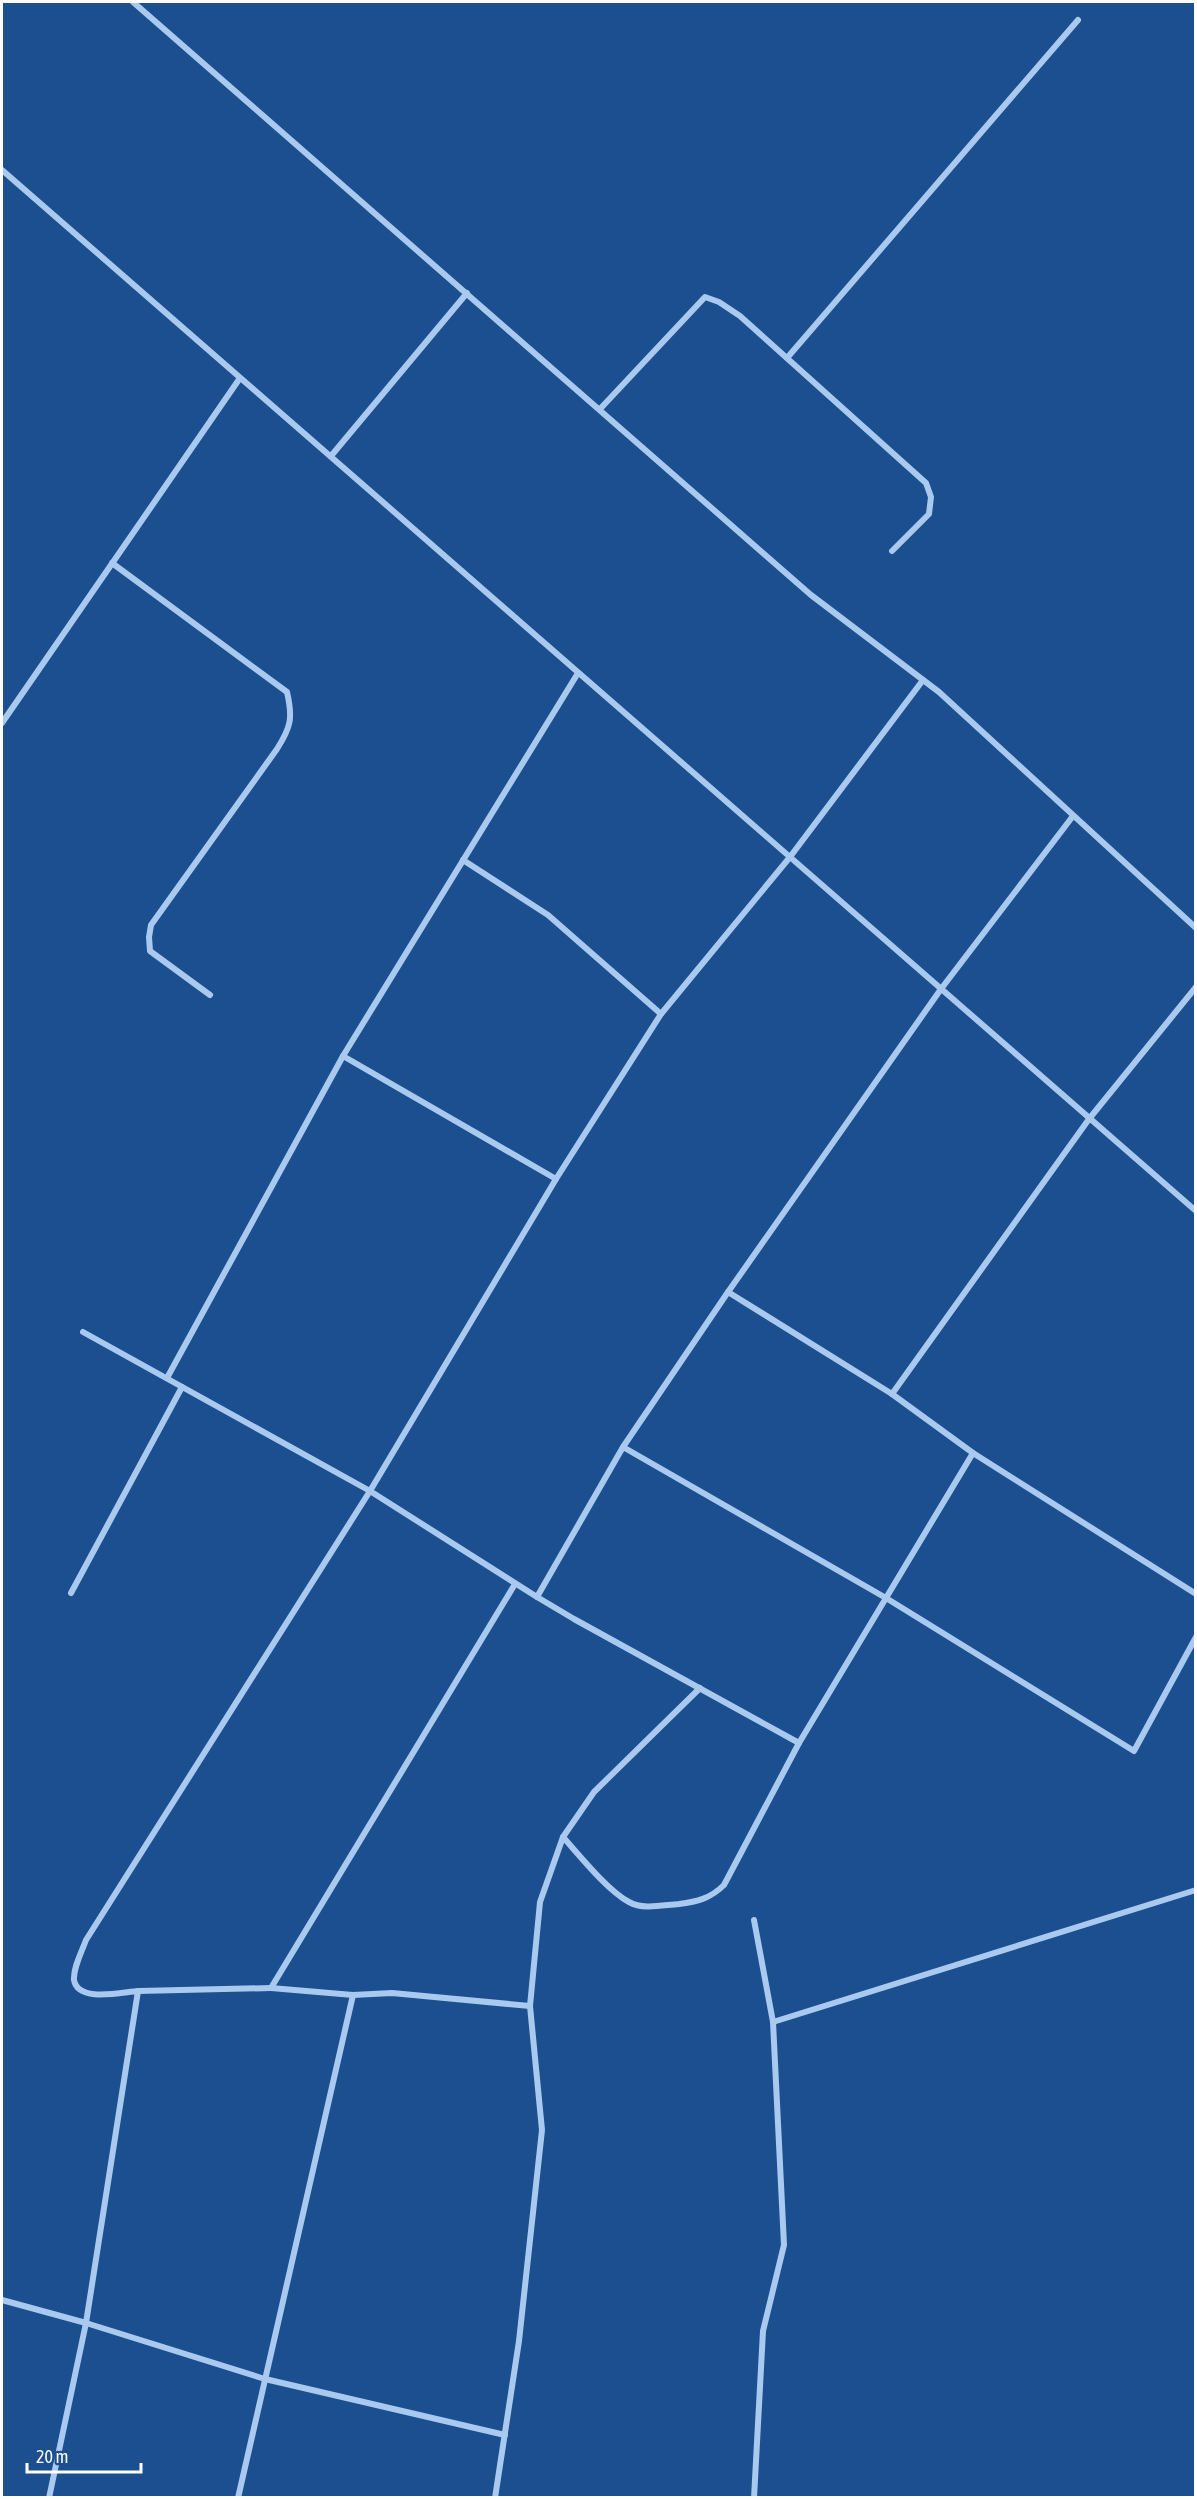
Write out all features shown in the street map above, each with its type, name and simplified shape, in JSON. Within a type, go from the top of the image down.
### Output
[{"type":"street","points":[[133,2],[811,595],[923,680],[1196,928]]},
{"type":"street","points":[[787,358],[1078,20]]},
{"type":"street","points":[[2,170],[1196,1211]]},
{"type":"street","points":[[331,456],[467,293]]},
{"type":"street","points":[[600,409],[705,297],[719,302],[740,316],[926,483],[931,497],[929,514],[892,551]]},
{"type":"street","points":[[2,723],[240,378]]},
{"type":"street","points":[[112,563],[287,692],[292,714],[287,733],[277,749],[151,925],[150,951],[210,995]]},
{"type":"street","points":[[166,1378],[343,1056],[578,673]]},
{"type":"street","points":[[530,2006],[392,1993],[353,1995],[271,1988],[138,1990],[94,1995],[76,1986],[74,1979],[86,1940],[370,1491],[556,1179],[661,1014],[790,857],[923,680]]},
{"type":"street","points":[[537,1597],[623,1447],[729,1292],[941,989],[1073,816]]},
{"type":"street","points":[[463,860],[548,915],[661,1014]]},
{"type":"street","points":[[892,1394],[1089,1119],[1196,987]]},
{"type":"street","points":[[343,1056],[556,1179]]},
{"type":"street","points":[[729,1292],[892,1394],[974,1453],[1196,1594]]},
{"type":"street","points":[[83,1332],[370,1491],[574,1619],[799,1743]]},
{"type":"street","points":[[71,1593],[182,1387]]},
{"type":"street","points":[[623,1447],[886,1598],[1134,1751],[1196,1637]]},
{"type":"street","points":[[563,1837],[605,1881],[629,1902],[648,1906],[695,1902],[714,1895],[724,1885],[799,1743],[974,1453]]},
{"type":"street","points":[[271,1988],[515,1584]]},
{"type":"street","points":[[495,2498],[519,2341],[542,2130],[530,2006],[540,1902],[563,1837],[594,1791],[700,1688]]},
{"type":"street","points":[[773,2022],[1196,1890]]},
{"type":"street","points":[[754,1920],[773,2022],[784,2245],[763,2331],[754,2498]]},
{"type":"street","points":[[49,2498],[87,2323],[138,1990]]},
{"type":"street","points":[[238,2498],[353,1995]]},
{"type":"street","points":[[2,2300],[87,2323],[265,2379],[505,2435]]}]
